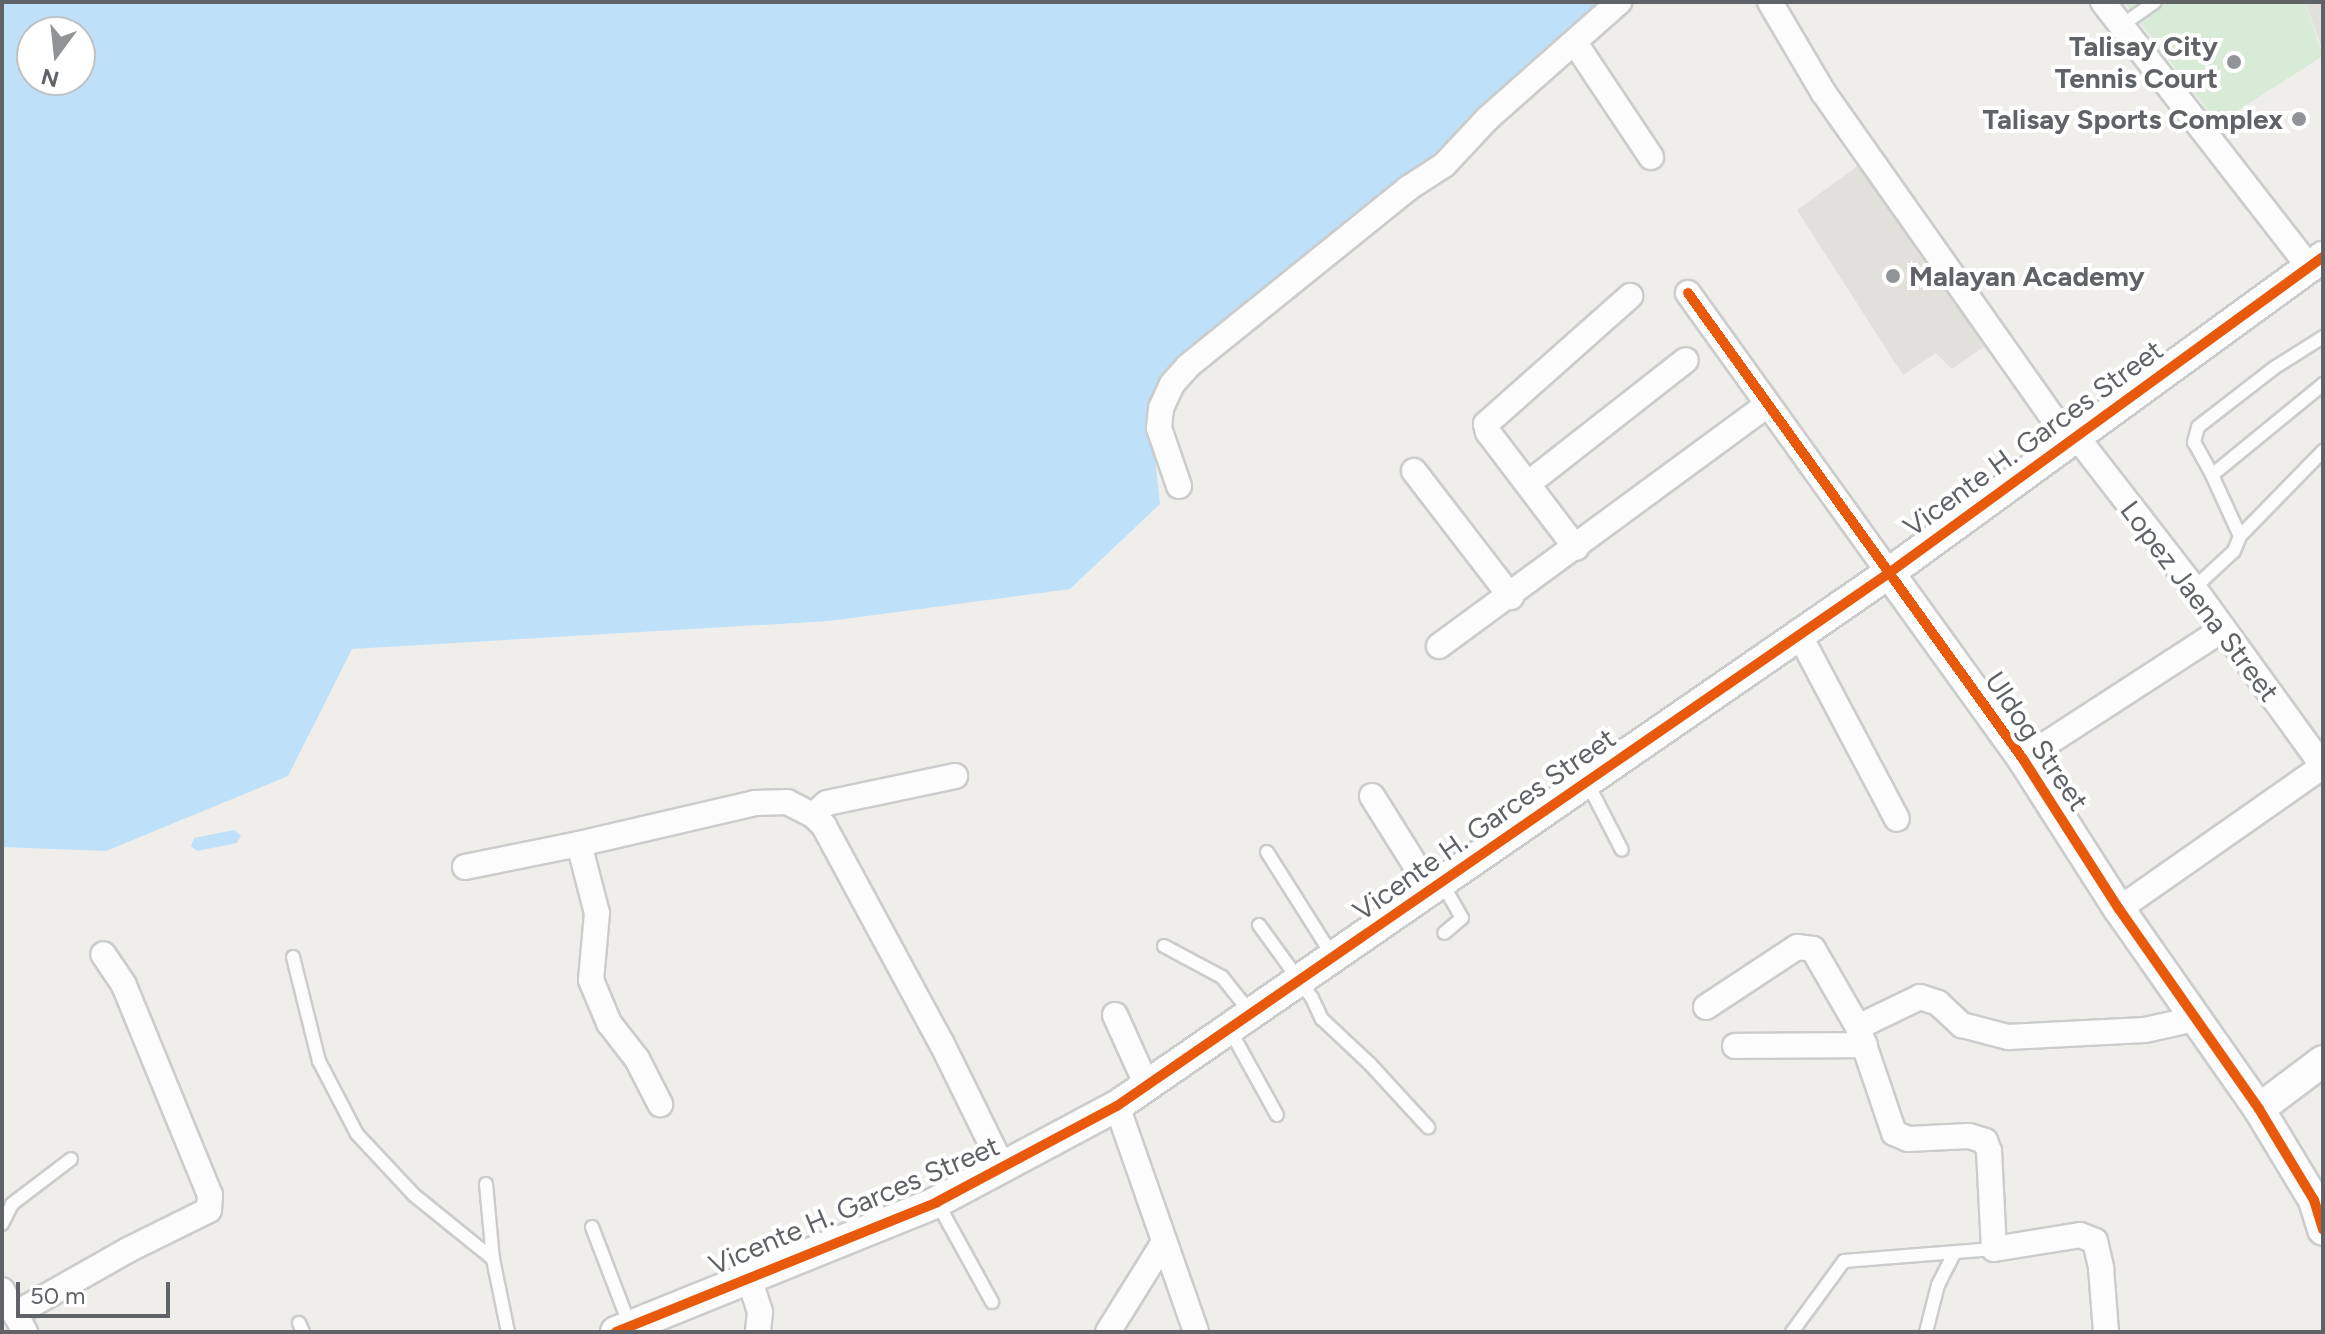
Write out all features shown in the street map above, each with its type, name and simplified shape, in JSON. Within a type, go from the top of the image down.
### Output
[{"type":"street","points":[[1179,486],[1159,428],[1161,408],[1172,384],[1188,366],[1407,189],[1444,165],[1488,118],[1619,2]]},
{"type":"street","name":"Lopez Jaena Street","points":[[1770,2],[1823,92],[2072,439],[2194,588],[2323,766]]},
{"type":"street","points":[[2103,2],[2316,262]]},
{"type":"street","points":[[1575,43],[1651,157]]},
{"type":"street","name":"Vicente H. Garces Street","points":[[623,1329],[937,1202],[1117,1106],[1889,573],[2316,262]]},
{"type":"street","name":"Uldog Street","points":[[1688,293],[1766,406],[2023,759],[2119,909],[2259,1109],[2314,1200],[2323,1230]]},
{"type":"street","points":[[1576,548],[1488,432],[1486,424],[1630,296]]},
{"type":"street","points":[[1529,483],[1686,360]]},
{"type":"street","points":[[1439,646],[1511,597],[1766,406]]},
{"type":"street","points":[[1414,471],[1511,597]]},
{"type":"street","points":[[2023,759],[2223,629]]},
{"type":"street","points":[[1799,634],[1897,819]]},
{"type":"street","points":[[2119,909],[2323,766]]},
{"type":"street","points":[[813,815],[827,803],[955,776]]},
{"type":"street","points":[[1372,796],[1437,886]]},
{"type":"street","points":[[465,867],[755,803],[787,802],[813,815],[824,826],[942,1044],[1003,1168]]},
{"type":"street","points":[[579,844],[597,913],[591,980],[609,1023],[637,1059],[660,1104]]},
{"type":"street","points":[[1706,1007],[1797,947],[1806,947],[1816,953],[1861,1036],[1894,1133],[1900,1138],[1969,1136],[1985,1141],[1989,1151],[1994,1249],[2089,1236],[2099,1252],[2106,1332]]},
{"type":"street","points":[[2,1290],[20,1323],[128,1250],[209,1210],[210,1195],[124,985],[103,954]]},
{"type":"street","points":[[1735,1046],[1861,1036],[1920,997],[1938,1003],[1962,1025],[2008,1037],[2145,1030],[2195,1019]]},
{"type":"street","points":[[1115,1015],[1147,1086]]},
{"type":"street","points":[[2259,1109],[2323,1061]]},
{"type":"street","points":[[1117,1106],[1196,1332]]},
{"type":"street","points":[[1108,1332],[1164,1242]]},
{"type":"street","points":[[749,1278],[760,1312],[758,1332]]},
{"type":"lane","points":[[2122,25],[2155,2]]},
{"type":"lane","points":[[2240,536],[2194,442],[2198,427],[2274,368],[2323,337]]},
{"type":"lane","points":[[2212,475],[2323,384]]},
{"type":"lane","points":[[2194,588],[2234,551],[2240,536],[2323,451]]},
{"type":"lane","points":[[1587,782],[1622,850]]},
{"type":"lane","points":[[1267,852],[1334,958]]},
{"type":"lane","points":[[1437,886],[1462,918],[1444,933]]},
{"type":"lane","points":[[1259,925],[1322,1019],[1370,1064],[1428,1127]]},
{"type":"lane","points":[[1164,946],[1222,977],[1277,1115]]},
{"type":"lane","points":[[293,957],[319,1061],[357,1134],[414,1195],[493,1259]]},
{"type":"lane","points":[[2,1224],[12,1204],[71,1159]]},
{"type":"lane","points":[[486,1184],[493,1259],[508,1332]]},
{"type":"lane","points":[[937,1202],[992,1302]]},
{"type":"lane","points":[[592,1227],[623,1329]]},
{"type":"lane","points":[[1792,1332],[1844,1261],[1994,1249]]},
{"type":"lane","points":[[1926,1332],[1938,1285],[1954,1254]]},
{"type":"shaded area","points":[[2305,2],[2323,2],[2323,51]]},
{"type":"shaded area","name":"Malayan Academy","points":[[1866,160],[1991,342],[1952,369],[1936,353],[1903,375],[1797,210]]},
{"type":"green space","points":[[2124,2],[2305,2],[2323,56],[2218,123]]},
{"type":"water","points":[[2,2],[1611,2],[1435,168],[1236,323],[1151,421],[1160,504],[1070,589],[829,621],[352,649],[288,776],[106,851],[2,847]]},
{"type":"water","points":[[234,830],[241,835],[237,843],[197,851],[191,846],[194,838]]},
{"type":"cycle path","points":[[616,1332],[937,1202],[1117,1106],[1889,573],[2323,257]]},
{"type":"cycle path","points":[[1688,293],[2023,759],[2119,909],[2259,1109],[2314,1200],[2323,1230]]},
{"type":"place","name":"Talisay City Tennis Court","points":[[2234,62]]},
{"type":"place","name":"Talisay Sports Complex","points":[[2299,119]]},
{"type":"place","name":"Malayan Academy","points":[[1893,276]]}]
